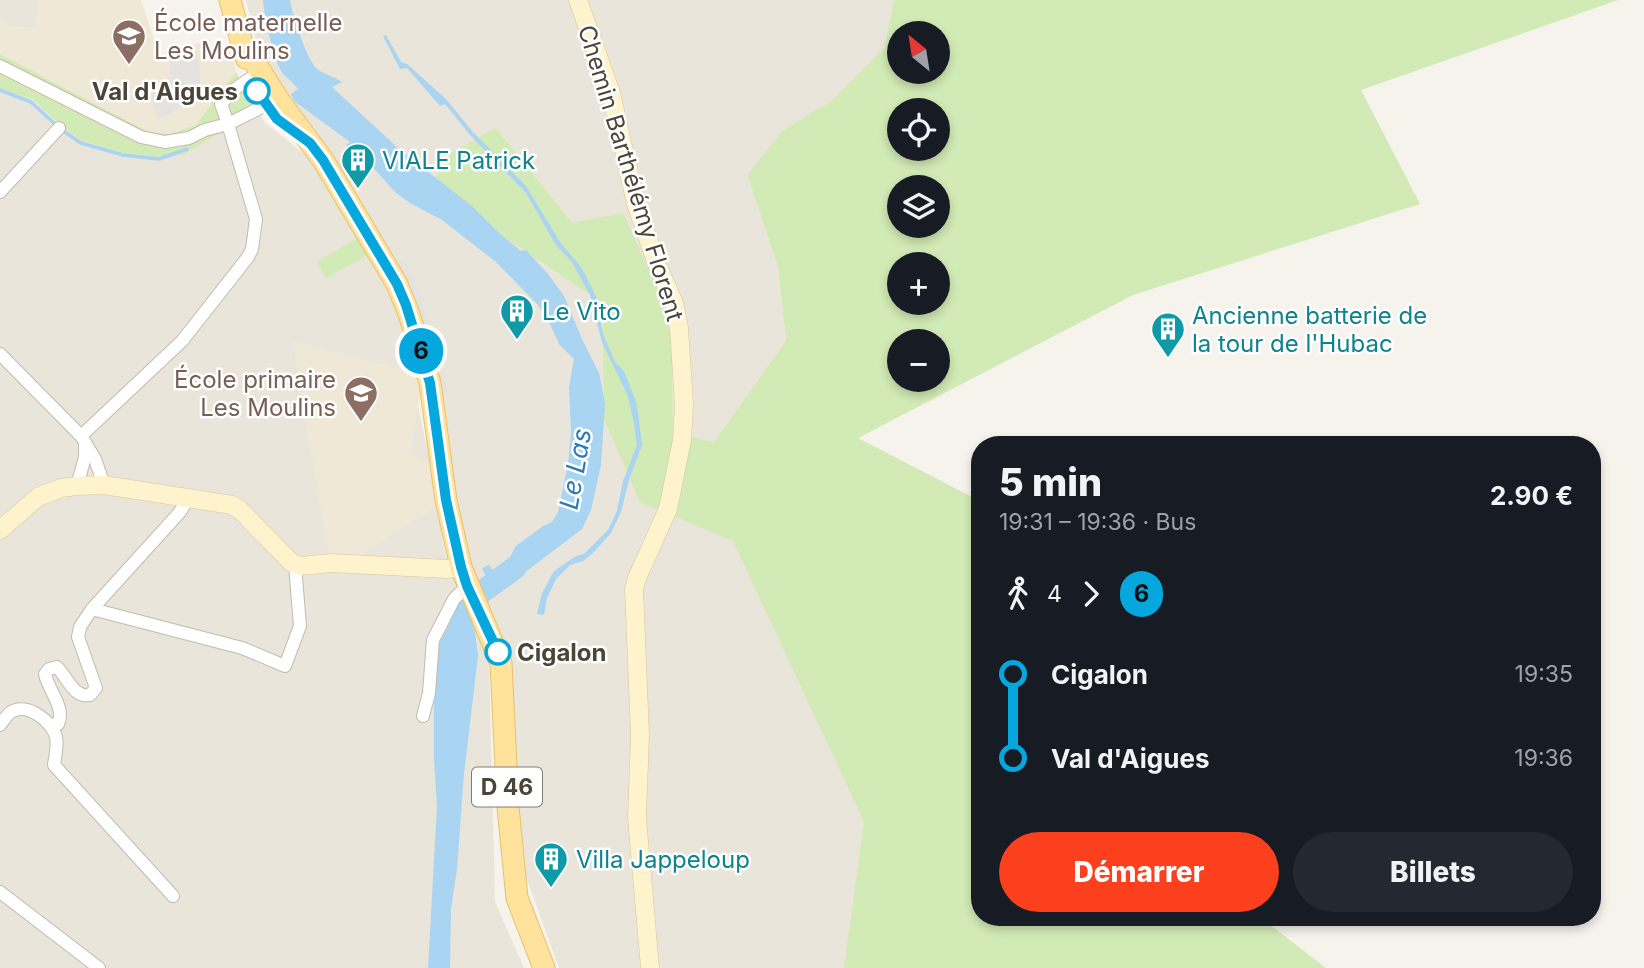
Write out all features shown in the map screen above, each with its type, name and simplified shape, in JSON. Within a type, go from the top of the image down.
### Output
[{"type":"main road","name":"D 46","points":[[230,0],[243,44],[264,91],[285,126],[310,143]]},
{"type":"main road","name":"D 46","points":[[264,91],[293,120],[323,160],[397,284],[406,305],[430,383],[446,500],[469,588],[493,640],[502,668],[508,807],[517,898],[544,968]]},
{"type":"street","name":"Chemin Barthélémy Florent","points":[[578,0],[611,93],[636,204],[676,309],[682,378],[682,440],[670,502],[634,589],[640,735],[637,818],[650,968]]},
{"type":"street","points":[[0,66],[141,137],[165,142],[189,138],[205,130],[228,124],[264,91]]},
{"type":"street","points":[[205,130],[221,104],[235,89],[264,91]]},
{"type":"street","points":[[83,439],[183,341],[252,249],[256,219],[221,104]]},
{"type":"street","points":[[0,192],[60,128]]},
{"type":"street","points":[[0,354],[83,439],[95,459],[104,485]]},
{"type":"street","points":[[77,485],[85,457],[83,439]]},
{"type":"street","points":[[0,530],[38,498],[61,488],[104,485],[235,506],[295,565],[331,563],[447,569],[469,588],[454,599],[433,640],[429,693],[423,716]]},
{"type":"street","points":[[50,725],[58,724],[61,718],[46,682],[49,669],[57,667],[77,694],[90,695],[96,688],[78,637],[80,627],[92,609],[180,512],[188,499]]},
{"type":"street","points":[[92,609],[242,648],[285,666],[300,626],[295,565]]},
{"type":"street","points":[[0,725],[5,708],[21,709],[40,716],[50,725],[57,737],[54,765],[173,896]]},
{"type":"street","points":[[0,892],[99,968]]},
{"type":"shaded area","points":[[0,0],[37,0],[37,28],[10,27],[0,16]]},
{"type":"shaded area","name":"École maternelle Les Moulins","points":[[37,0],[141,0],[159,55],[200,43],[205,59],[232,50],[236,72],[196,126],[169,134],[147,131],[0,54],[0,16],[10,27],[36,28]]},
{"type":"shaded area","points":[[246,0],[894,0],[890,21],[887,21],[884,48],[831,101],[782,132],[747,175],[778,267],[786,340],[714,442],[673,434],[672,341],[572,224],[496,128],[430,186],[602,303],[604,419],[793,539],[919,968],[559,968],[523,868],[509,651],[469,565],[422,309],[262,64]]},
{"type":"shaded area","points":[[196,50],[200,84],[183,104],[171,114],[157,120],[151,94],[170,79],[170,59]]},
{"type":"shaded area","points":[[0,88],[34,100],[60,125],[124,153],[258,111],[265,123],[310,158],[397,306],[430,463],[445,554],[489,662],[495,902],[524,968],[0,968]]},
{"type":"shaded area","points":[[403,260],[418,288],[449,396],[440,397],[395,264]]},
{"type":"shaded area","name":"École primaire Les Moulins","points":[[292,341],[419,374],[421,390],[410,455],[433,463],[436,507],[359,557],[329,556]]},
{"type":"green space","points":[[894,0],[1618,0],[1361,90],[1420,204],[1133,295],[950,390],[950,329],[887,329],[887,392],[946,392],[858,438],[971,496],[971,926],[1272,926],[1326,968],[844,968],[864,822],[733,541],[640,502],[604,419],[602,303],[430,187],[451,153],[496,128],[572,223],[623,213],[662,299],[672,341],[673,433],[714,442],[786,340],[778,267],[747,175],[782,131],[831,101],[884,48],[887,34],[887,84],[950,84],[950,21],[890,21]]},
{"type":"green space","points":[[0,54],[147,131],[169,134],[196,125],[236,72],[258,111],[182,155],[158,157],[124,153],[83,141],[60,125],[34,100],[0,88]]},
{"type":"green space","points":[[358,238],[368,255],[326,278],[317,261]]},
{"type":"water","points":[[263,0],[290,0],[300,36],[313,64],[320,71],[342,82],[332,87],[399,149],[473,207],[521,251],[526,250],[548,274],[564,296],[599,373],[605,403],[601,465],[591,510],[582,529],[495,595],[482,568],[489,565],[493,570],[510,557],[516,546],[552,522],[558,512],[568,464],[571,433],[569,387],[574,359],[559,344],[538,305],[496,262],[442,220],[395,192],[369,163],[346,145],[350,142],[294,101],[291,94],[298,89],[277,63]]},
{"type":"water","points":[[386,35],[401,62],[407,64],[446,99],[473,132],[526,186],[560,242],[581,267],[596,296],[603,334],[615,362],[624,371],[637,405],[642,445],[621,512],[611,533],[592,554],[583,561],[570,565],[556,579],[547,598],[544,615],[537,614],[542,593],[554,571],[576,556],[584,554],[608,530],[617,511],[623,481],[637,445],[628,396],[602,342],[590,295],[572,262],[556,245],[526,193],[470,135],[445,104],[440,106],[407,68],[400,69],[383,36]]},
{"type":"water","points":[[461,603],[475,631],[478,656],[451,909],[450,968],[428,968],[437,806],[434,672],[437,647]]},
{"type":"waterway","points":[[0,90],[31,102],[56,125]]},
{"type":"waterway","points":[[62,130],[81,143],[123,155],[159,159],[187,149]]},
{"type":"waterway","name":"Le Las","points":[[456,641],[469,601],[515,568]]},
{"type":"bus line","name":"6","points":[[257,91],[277,119],[310,143],[323,160],[397,284],[430,383],[446,500],[461,567],[498,652]]},
{"type":"place","name":"École maternelle Les Moulins","points":[[129,66]]},
{"type":"place","name":"Val d'Aigues","points":[[257,91]]},
{"type":"place","name":"VIALE Patrick","points":[[358,190]]},
{"type":"place","name":"Le Vito","points":[[517,341]]},
{"type":"place","name":"Ancienne batterie de la tour de l'Hubac","points":[[1168,359]]},
{"type":"place","name":"École primaire Les Moulins","points":[[361,423]]},
{"type":"place","name":"Cigalon","points":[[498,652]]},
{"type":"place","name":"Villa Jappeloup","points":[[551,889]]}]
